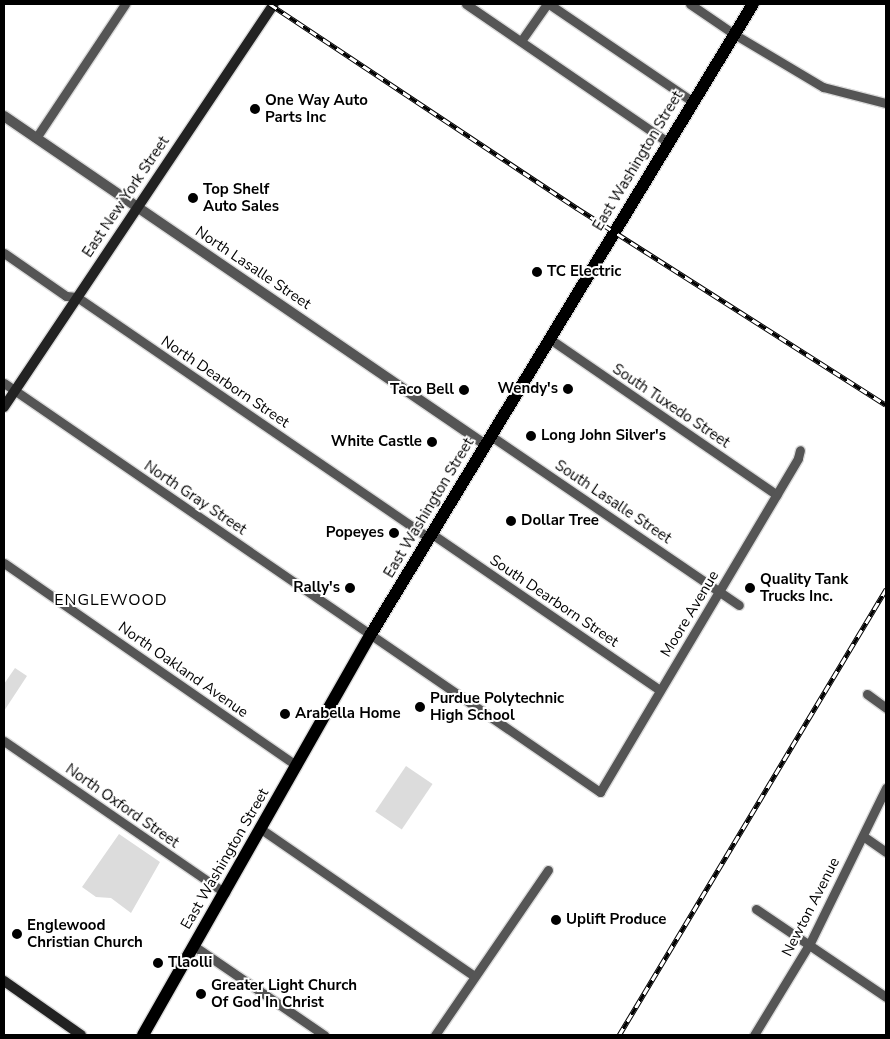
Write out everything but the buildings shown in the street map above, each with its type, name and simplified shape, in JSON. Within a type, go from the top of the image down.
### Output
[{"type":"main road","name":"East New York Street","points":[[4,407],[274,4]]},
{"type":"main road","name":"East Washington Street","points":[[144,1035],[371,634],[752,4]]},
{"type":"main road","points":[[4,981],[81,1035]]},
{"type":"street","points":[[36,138],[125,4]]},
{"type":"street","points":[[466,4],[669,143]]},
{"type":"street","points":[[521,41],[548,4],[693,102]]},
{"type":"street","points":[[690,4],[734,34],[823,87],[886,103]]},
{"type":"street","name":"North Lasalle Street","points":[[4,116],[137,207],[488,440]]},
{"type":"street","name":"North Dearborn Street","points":[[4,253],[66,296],[77,297],[431,536]]},
{"type":"street","name":"South Tuxedo Street","points":[[550,339],[777,495]]},
{"type":"street","name":"North Gray Street","points":[[4,383],[600,792]]},
{"type":"street","name":"South Lasalle Street","points":[[488,440],[739,605]]},
{"type":"street","name":"Moore Avenue","points":[[600,792],[777,495],[798,458],[800,450]]},
{"type":"street","name":"South Dearborn Street","points":[[431,536],[660,690]]},
{"type":"street","name":"North Oakland Avenue","points":[[4,562],[297,766]]},
{"type":"street","points":[[867,694],[886,708]]},
{"type":"street","name":"North Oxford Street","points":[[4,741],[225,893]]},
{"type":"street","name":"Newton Avenue","points":[[754,1035],[810,943],[886,788]]},
{"type":"street","points":[[261,829],[474,976]]},
{"type":"street","points":[[862,836],[886,852]]},
{"type":"street","points":[[435,1035],[548,870]]},
{"type":"street","points":[[756,909],[810,943],[886,997]]},
{"type":"street","points":[[194,946],[324,1035]]},
{"type":"shaded area","points":[[15,668],[27,676],[4,711],[4,684]]},
{"type":"shaded area","points":[[406,766],[433,784],[402,829],[375,812]]},
{"type":"shaded area","points":[[119,834],[160,862],[131,913],[111,898],[96,897],[82,887]]},
{"type":"railway","points":[[270,4],[577,208],[886,405]]},
{"type":"railway","points":[[619,1035],[886,589]]},
{"type":"place","name":"One Way Auto Parts Inc","points":[[255,109]]},
{"type":"place","name":"Top Shelf Auto Sales","points":[[193,198]]},
{"type":"place","name":"TC Electric","points":[[537,272]]},
{"type":"place","name":"Wendy's","points":[[568,389]]},
{"type":"place","name":"Taco Bell","points":[[464,390]]},
{"type":"place","name":"Long John Silver's","points":[[531,436]]},
{"type":"place","name":"White Castle","points":[[432,442]]},
{"type":"place","name":"Dollar Tree","points":[[511,521]]},
{"type":"place","name":"Popeyes","points":[[394,533]]},
{"type":"place","name":"Rally's","points":[[350,588]]},
{"type":"place","name":"Quality Tank Trucks Inc.","points":[[750,588]]},
{"type":"place","name":"Purdue Polytechnic High School","points":[[420,707]]},
{"type":"place","name":"Arabella Home","points":[[285,714]]},
{"type":"place","name":"Uplift Produce","points":[[556,920]]},
{"type":"place","name":"Englewood Christian Church","points":[[17,934]]},
{"type":"place","name":"Tlaolli","points":[[158,963]]},
{"type":"place","name":"Greater Light Church Of God In Christ","points":[[201,994]]},
{"type":"district","name":"ENGLEWOOD","points":[[111,600]]}]
